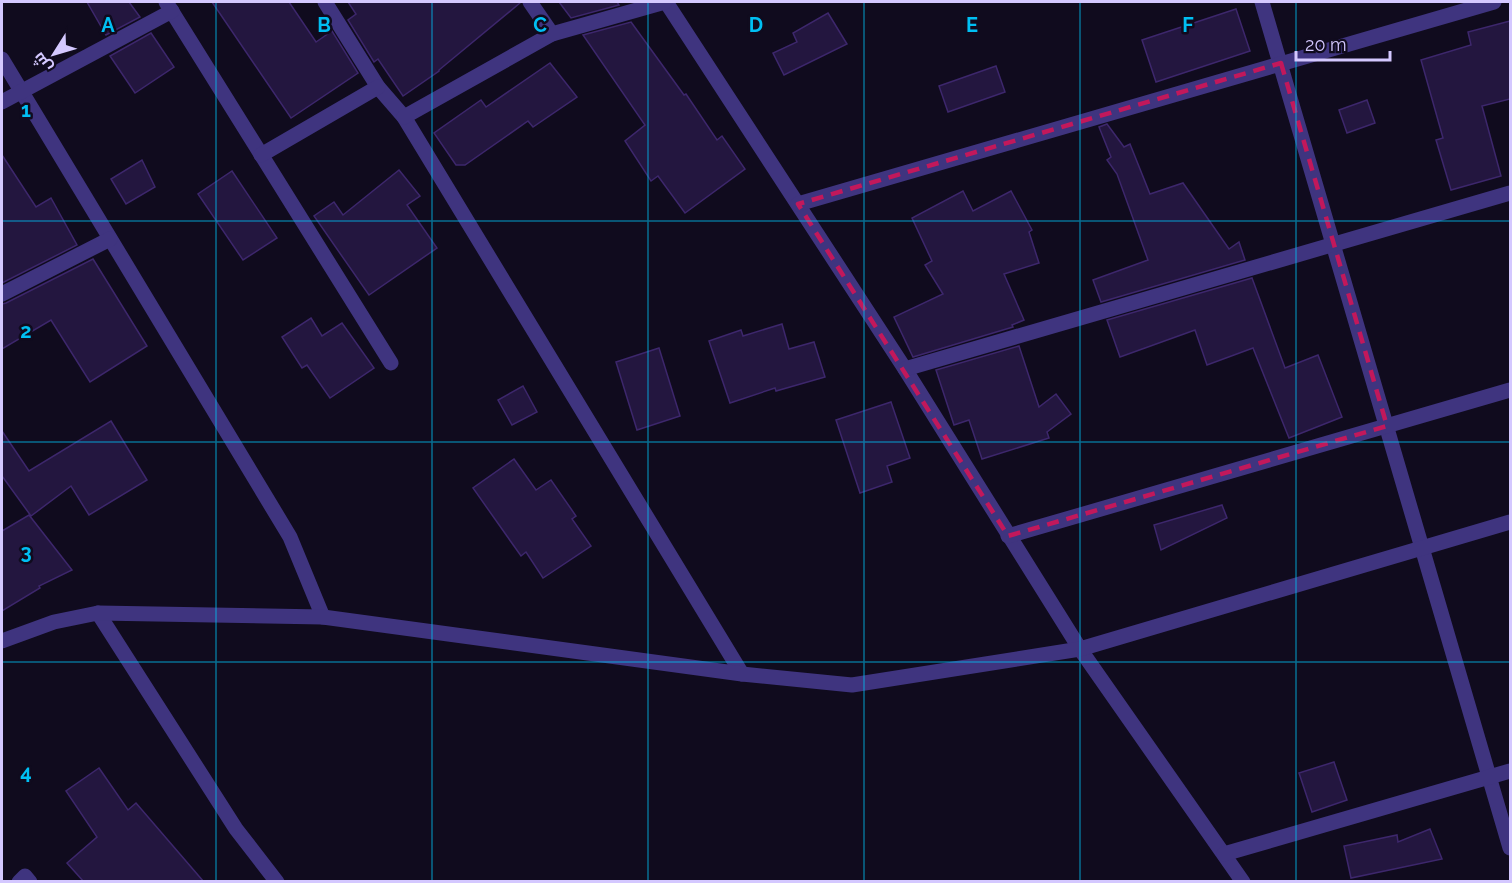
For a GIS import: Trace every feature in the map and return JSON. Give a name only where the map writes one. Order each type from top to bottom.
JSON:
[{"type":"street","points":[[325,2],[378,87],[404,117],[742,674]]},
{"type":"street","points":[[530,2],[552,34]]},
{"type":"street","points":[[404,117],[552,34],[665,2],[905,369],[1080,649],[1243,882]]},
{"type":"street","points":[[1262,2],[1510,848]]},
{"type":"street","points":[[798,204],[1494,2]]},
{"type":"street","points":[[2,102],[169,6],[391,363]]},
{"type":"street","points":[[2,59],[290,537],[323,617]]},
{"type":"street","points":[[261,155],[378,87]]},
{"type":"street","points":[[905,369],[1510,193]]},
{"type":"street","points":[[2,294],[110,239]]},
{"type":"street","points":[[1008,536],[1510,390]]},
{"type":"street","points":[[2,641],[54,622],[99,613],[323,617],[742,674],[852,685],[1080,649],[1510,522]]},
{"type":"street","points":[[99,613],[236,829],[277,882]]},
{"type":"street","points":[[1224,854],[1510,771]]},
{"type":"street","points":[[19,882],[25,876],[30,882]]},
{"type":"highlighted area","points":[[1281,63],[1387,426],[1008,536],[798,204]]},
{"type":"building","points":[[87,2],[129,2],[140,17],[106,35]]},
{"type":"building","points":[[212,2],[289,2],[316,42],[332,31],[358,73],[291,118]]},
{"type":"building","points":[[348,2],[520,3],[439,71],[403,96],[378,59],[374,62],[348,20],[356,14]]},
{"type":"building","points":[[559,2],[617,2],[619,5],[571,18]]},
{"type":"building","points":[[1236,9],[1250,51],[1156,82],[1142,40]]},
{"type":"building","points":[[828,13],[847,44],[784,75],[773,53],[797,42],[793,33]]},
{"type":"building","points":[[1510,21],[1510,99],[1482,106],[1501,176],[1451,190],[1436,140],[1443,138],[1421,60],[1471,45],[1468,32]]},
{"type":"building","points":[[631,22],[684,95],[686,94],[717,140],[722,136],[745,169],[685,213],[658,176],[651,181],[625,141],[645,125],[583,35]]},
{"type":"building","points":[[151,33],[174,67],[135,93],[110,56]]},
{"type":"building","points":[[550,63],[577,97],[533,127],[528,121],[465,165],[456,165],[434,133],[481,100],[486,107]]},
{"type":"building","points":[[996,66],[1005,92],[948,112],[939,86]]},
{"type":"building","points":[[1367,100],[1375,123],[1347,133],[1339,110]]},
{"type":"building","points":[[1107,124],[1124,147],[1130,144],[1150,194],[1183,183],[1229,249],[1239,242],[1245,260],[1101,302],[1093,280],[1148,260],[1117,174],[1107,160],[1111,157],[1099,127]]},
{"type":"building","points":[[2,155],[36,207],[51,198],[77,245],[2,283]]},
{"type":"building","points":[[142,160],[155,187],[126,204],[111,179]]},
{"type":"building","points":[[399,170],[420,196],[407,205],[437,248],[369,295],[314,216],[334,202],[343,215]]},
{"type":"building","points":[[232,171],[277,238],[243,260],[198,194]]},
{"type":"building","points":[[963,191],[973,211],[1011,191],[1032,230],[1029,232],[1039,263],[1004,274],[1024,320],[1012,325],[1013,327],[913,357],[894,317],[943,294],[925,265],[932,261],[912,218]]},
{"type":"building","points":[[93,259],[147,346],[90,382],[51,320],[2,349],[2,304]]},
{"type":"building","points":[[1252,278],[1285,368],[1318,355],[1342,417],[1289,438],[1253,348],[1207,365],[1195,330],[1120,357],[1107,320]]},
{"type":"building","points":[[311,318],[322,336],[342,323],[374,368],[330,398],[307,365],[302,368],[282,337]]},
{"type":"building","points":[[782,324],[789,349],[814,342],[825,377],[776,391],[775,388],[730,403],[709,341],[741,330],[743,336]]},
{"type":"building","points":[[1019,346],[1039,407],[1056,394],[1071,414],[1047,432],[1049,438],[982,459],[969,420],[954,425],[936,370]]},
{"type":"building","points":[[659,348],[680,416],[637,430],[616,362]]},
{"type":"building","points":[[523,386],[537,412],[512,425],[498,400]]},
{"type":"building","points":[[891,402],[910,458],[887,466],[892,482],[860,493],[836,420]]},
{"type":"building","points":[[111,421],[147,480],[89,515],[71,486],[31,516],[2,476],[2,431],[29,471]]},
{"type":"building","points":[[514,459],[536,490],[551,480],[576,516],[572,519],[591,546],[543,578],[526,552],[521,556],[473,488]]},
{"type":"building","points":[[1222,505],[1227,518],[1161,550],[1154,525]]},
{"type":"building","points":[[29,515],[72,570],[39,586],[40,588],[2,611],[2,531]]},
{"type":"building","points":[[1334,762],[1347,800],[1312,812],[1299,773]]},
{"type":"building","points":[[99,768],[128,810],[136,803],[204,882],[84,882],[67,863],[97,837],[66,791]]},
{"type":"building","points":[[1430,829],[1442,859],[1351,878],[1344,846],[1397,835],[1398,842]]}]
